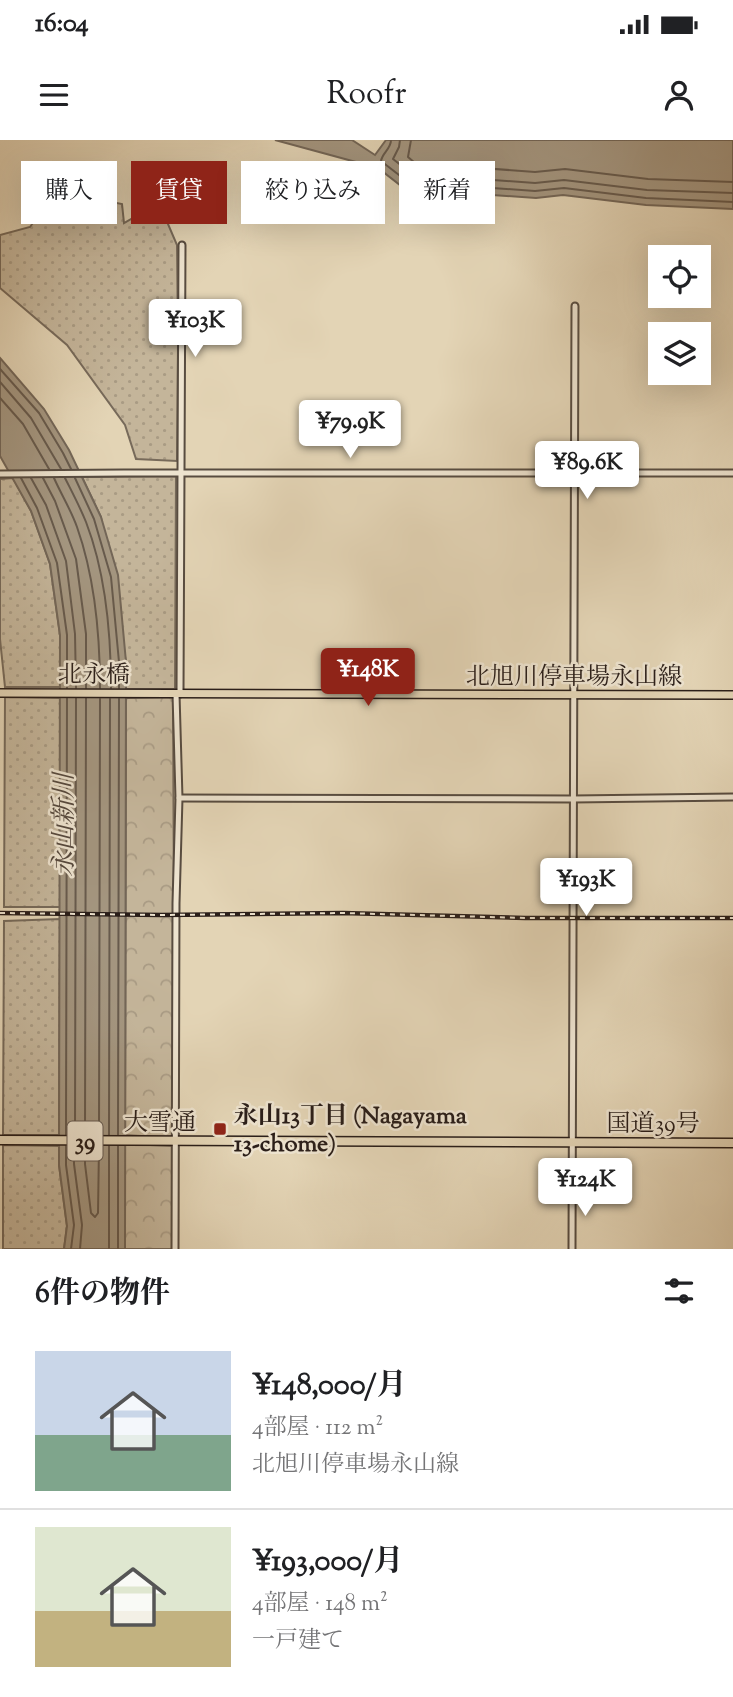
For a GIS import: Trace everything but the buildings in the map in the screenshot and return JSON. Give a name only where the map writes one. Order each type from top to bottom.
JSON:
[{"type":"highway","name":"大雪通","points":[[0,1140],[572,1142]]},
{"type":"highway","name":"国道39号","points":[[572,1142],[733,1143]]},
{"type":"main road","name":"北永橋","points":[[0,693],[162,694]]},
{"type":"main road","name":"北旭川停車場永山線","points":[[162,694],[733,695]]},
{"type":"street","points":[[175,1249],[182,245]]},
{"type":"street","points":[[572,1249],[575,306]]},
{"type":"street","points":[[0,474],[733,473]]},
{"type":"street","points":[[179,798],[733,797]]},
{"type":"green space","points":[[117,203],[122,204],[124,223],[131,219],[131,224],[168,224],[177,245],[177,461],[136,459],[125,425],[67,345],[0,288],[0,235],[30,227],[32,224],[117,224]]},
{"type":"green space","points":[[176,476],[175,689],[126,689],[126,662],[101,517],[82,477]]},
{"type":"green space","points":[[13,478],[31,511],[50,564],[60,635],[60,687],[5,687],[0,639],[0,479]]},
{"type":"green space","points":[[5,697],[60,698],[60,907],[4,907]]},
{"type":"green space","points":[[173,697],[175,1138],[125,1135],[126,698]]},
{"type":"green space","points":[[60,919],[59,1135],[3,1135],[4,921]]},
{"type":"green space","points":[[125,1144],[175,1146],[175,1249],[125,1249]]},
{"type":"green space","points":[[3,1145],[59,1146],[67,1226],[64,1249],[3,1249]]},
{"type":"water","points":[[275,140],[352,140],[375,155],[386,140],[733,140],[733,209],[646,205],[563,195],[536,198],[495,195],[495,161],[399,161],[399,184],[385,173],[385,161],[352,161]]},
{"type":"water","name":"永山新川","points":[[0,358],[44,409],[69,450],[101,517],[118,575],[126,662],[125,1249],[64,1249],[67,1226],[59,1165],[60,635],[50,564],[31,511],[0,456]]},
{"type":"railway","points":[[0,913],[343,913],[525,918],[733,918]]},
{"type":"place","name":"永山13丁目 (Nagayama 13-chome)","points":[[220,1129]]}]
